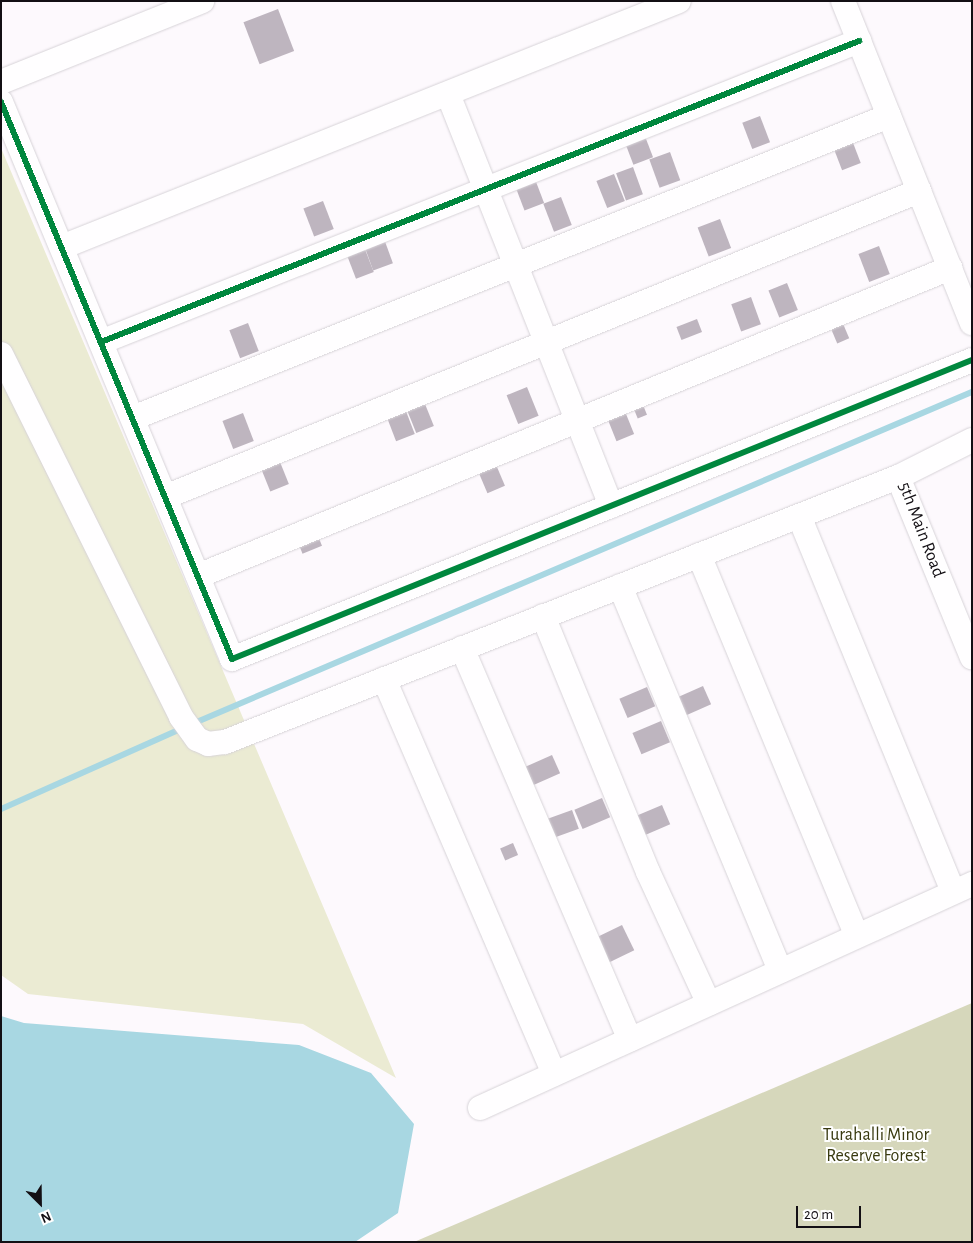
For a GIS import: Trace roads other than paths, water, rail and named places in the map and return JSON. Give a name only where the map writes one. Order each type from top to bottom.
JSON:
[{"type":"street","points":[[1,82],[202,1]]},
{"type":"street","points":[[62,247],[679,1]]},
{"type":"street","points":[[843,1],[972,323]]},
{"type":"street","points":[[101,342],[859,41]]},
{"type":"street","points":[[448,94],[611,506]]},
{"type":"street","points":[[1,102],[232,659],[972,360]]},
{"type":"street","points":[[133,418],[889,116]]},
{"type":"street","points":[[166,497],[918,191]]},
{"type":"street","points":[[198,576],[950,268]]},
{"type":"street","points":[[1,354],[181,717],[197,740],[225,742],[898,477]]},
{"type":"street","name":"5th Main Road","points":[[972,440],[898,477],[972,656]]},
{"type":"street","points":[[480,1108],[963,888],[799,516]]},
{"type":"street","points":[[699,555],[857,936]]},
{"type":"street","points":[[620,586],[780,971]]},
{"type":"street","points":[[543,616],[648,872],[709,1004]]},
{"type":"street","points":[[462,648],[630,1040]]},
{"type":"street","points":[[384,679],[554,1074]]},
{"type":"water","points":[[1,1016],[24,1023],[299,1045],[371,1073],[414,1124],[398,1213],[355,1242],[1,1242]]},
{"type":"waterway","points":[[192,724],[972,392]]},
{"type":"waterway","points":[[1,809],[183,728]]},
{"type":"park label","name":"Turahalli Minor Reserve Forest","points":[[876,1146]]}]
